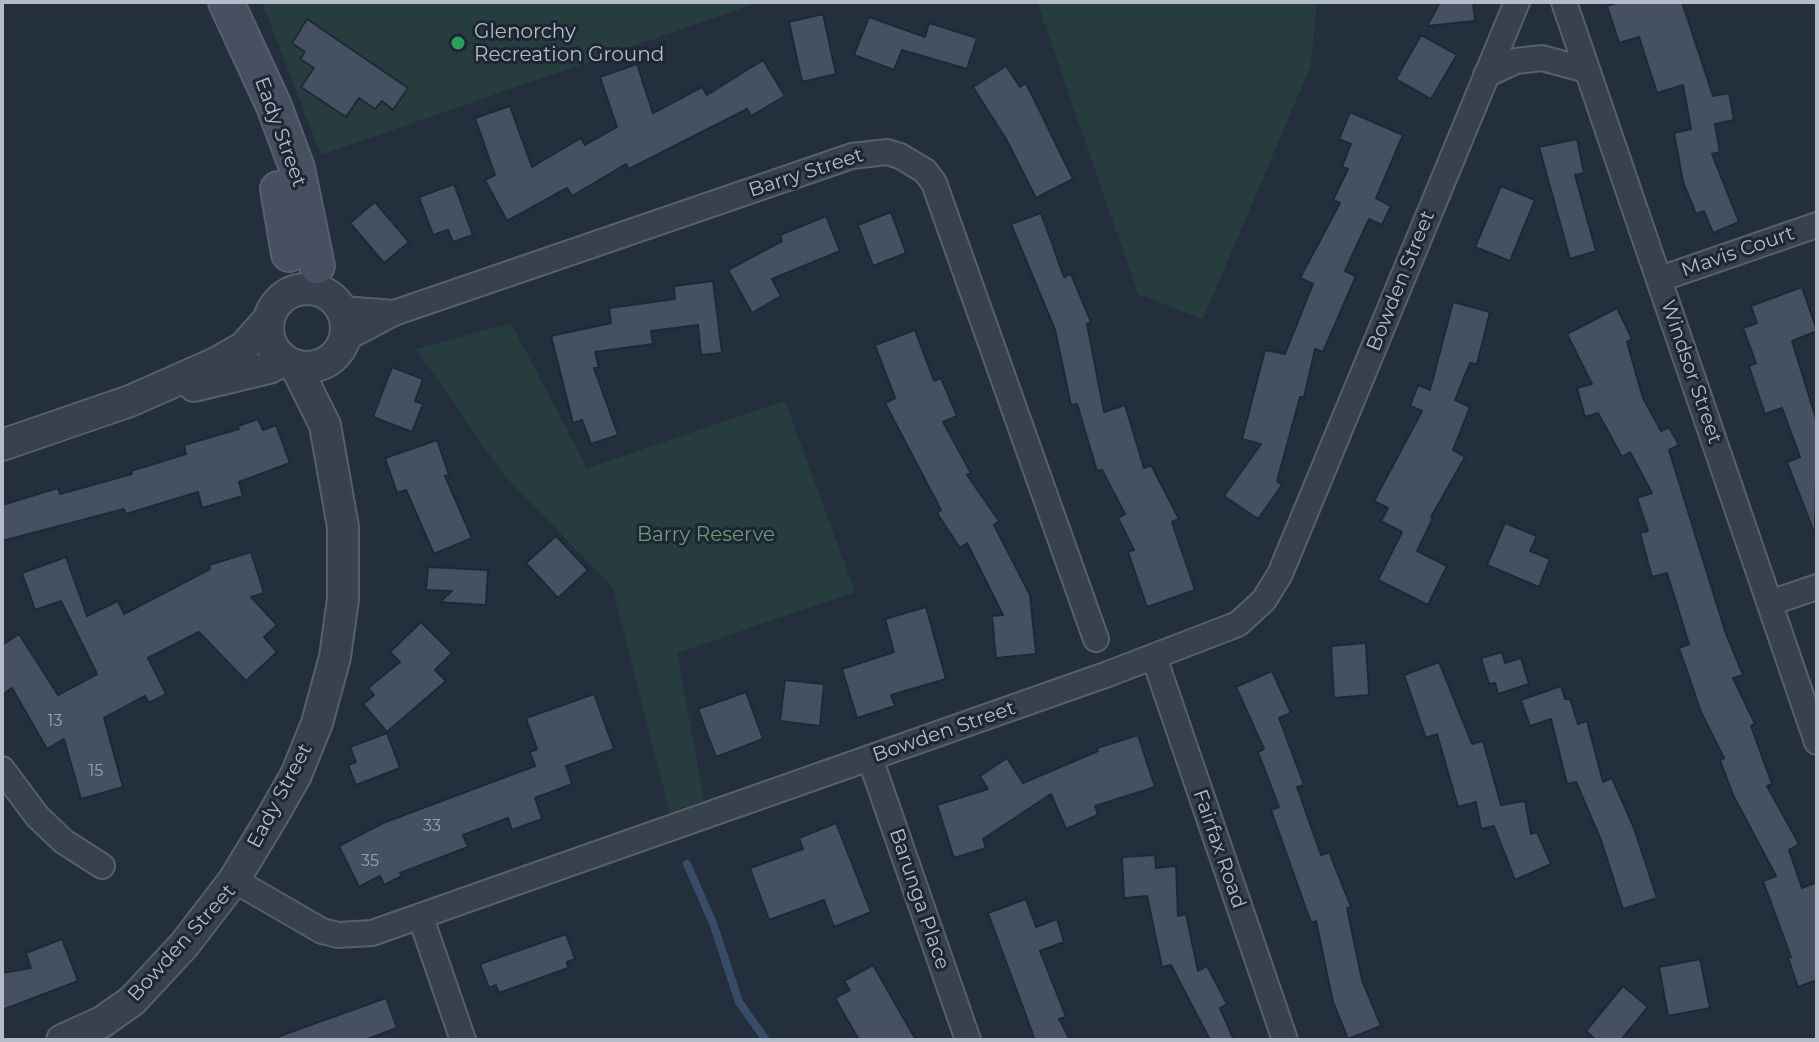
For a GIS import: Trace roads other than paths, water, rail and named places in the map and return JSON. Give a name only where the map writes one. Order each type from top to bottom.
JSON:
[{"type":"main road","name":"Eady Street","points":[[229,8],[273,168],[303,260]]},
{"type":"street","name":"Bowden Street","points":[[62,1040],[102,1022],[132,1001],[175,956],[234,880],[308,924],[338,935],[372,933],[1154,657],[1238,624],[1275,585],[1517,2]]},
{"type":"street","name":"Windsor Street","points":[[1564,2],[1817,742]]},
{"type":"street","points":[[1486,75],[1516,61],[1542,58],[1586,70]]},
{"type":"street","name":"Barry Street","points":[[340,347],[394,313],[852,156],[887,152],[912,161],[934,183],[1096,639]]},
{"type":"street","name":"Mavis Court","points":[[1660,279],[1817,225]]},
{"type":"street","name":"Eady Street","points":[[285,294],[303,260],[337,303]]},
{"type":"street","points":[[2,445],[130,401],[289,362],[317,366],[340,347],[346,318],[337,303],[310,288],[285,294],[268,320],[244,347],[130,401]]},
{"type":"street","name":"Barry Street","points":[[337,303],[394,313]]},
{"type":"street","points":[[268,320],[270,342],[289,362]]},
{"type":"street","name":"Eady Street","points":[[325,425],[340,347]]},
{"type":"street","name":"Eady Street","points":[[234,880],[296,775],[317,723],[335,657],[343,599],[343,527],[325,425],[289,362]]},
{"type":"street","points":[[1770,603],[1817,587]]},
{"type":"street","name":"Fairfax Road","points":[[1154,657],[1285,1040]]},
{"type":"street","name":"Barunga Place","points":[[870,758],[968,1040]]},
{"type":"street","points":[[2,769],[37,816],[63,841],[102,866]]},
{"type":"street","points":[[421,918],[463,1040]]},
{"type":"waterway","points":[[687,864],[713,923],[739,1002],[766,1040]]},
{"type":"place","name":"Glenorchy Recreation Ground","points":[[458,43]]},
{"type":"park label","name":"Barry Reserve","points":[[706,535]]}]
